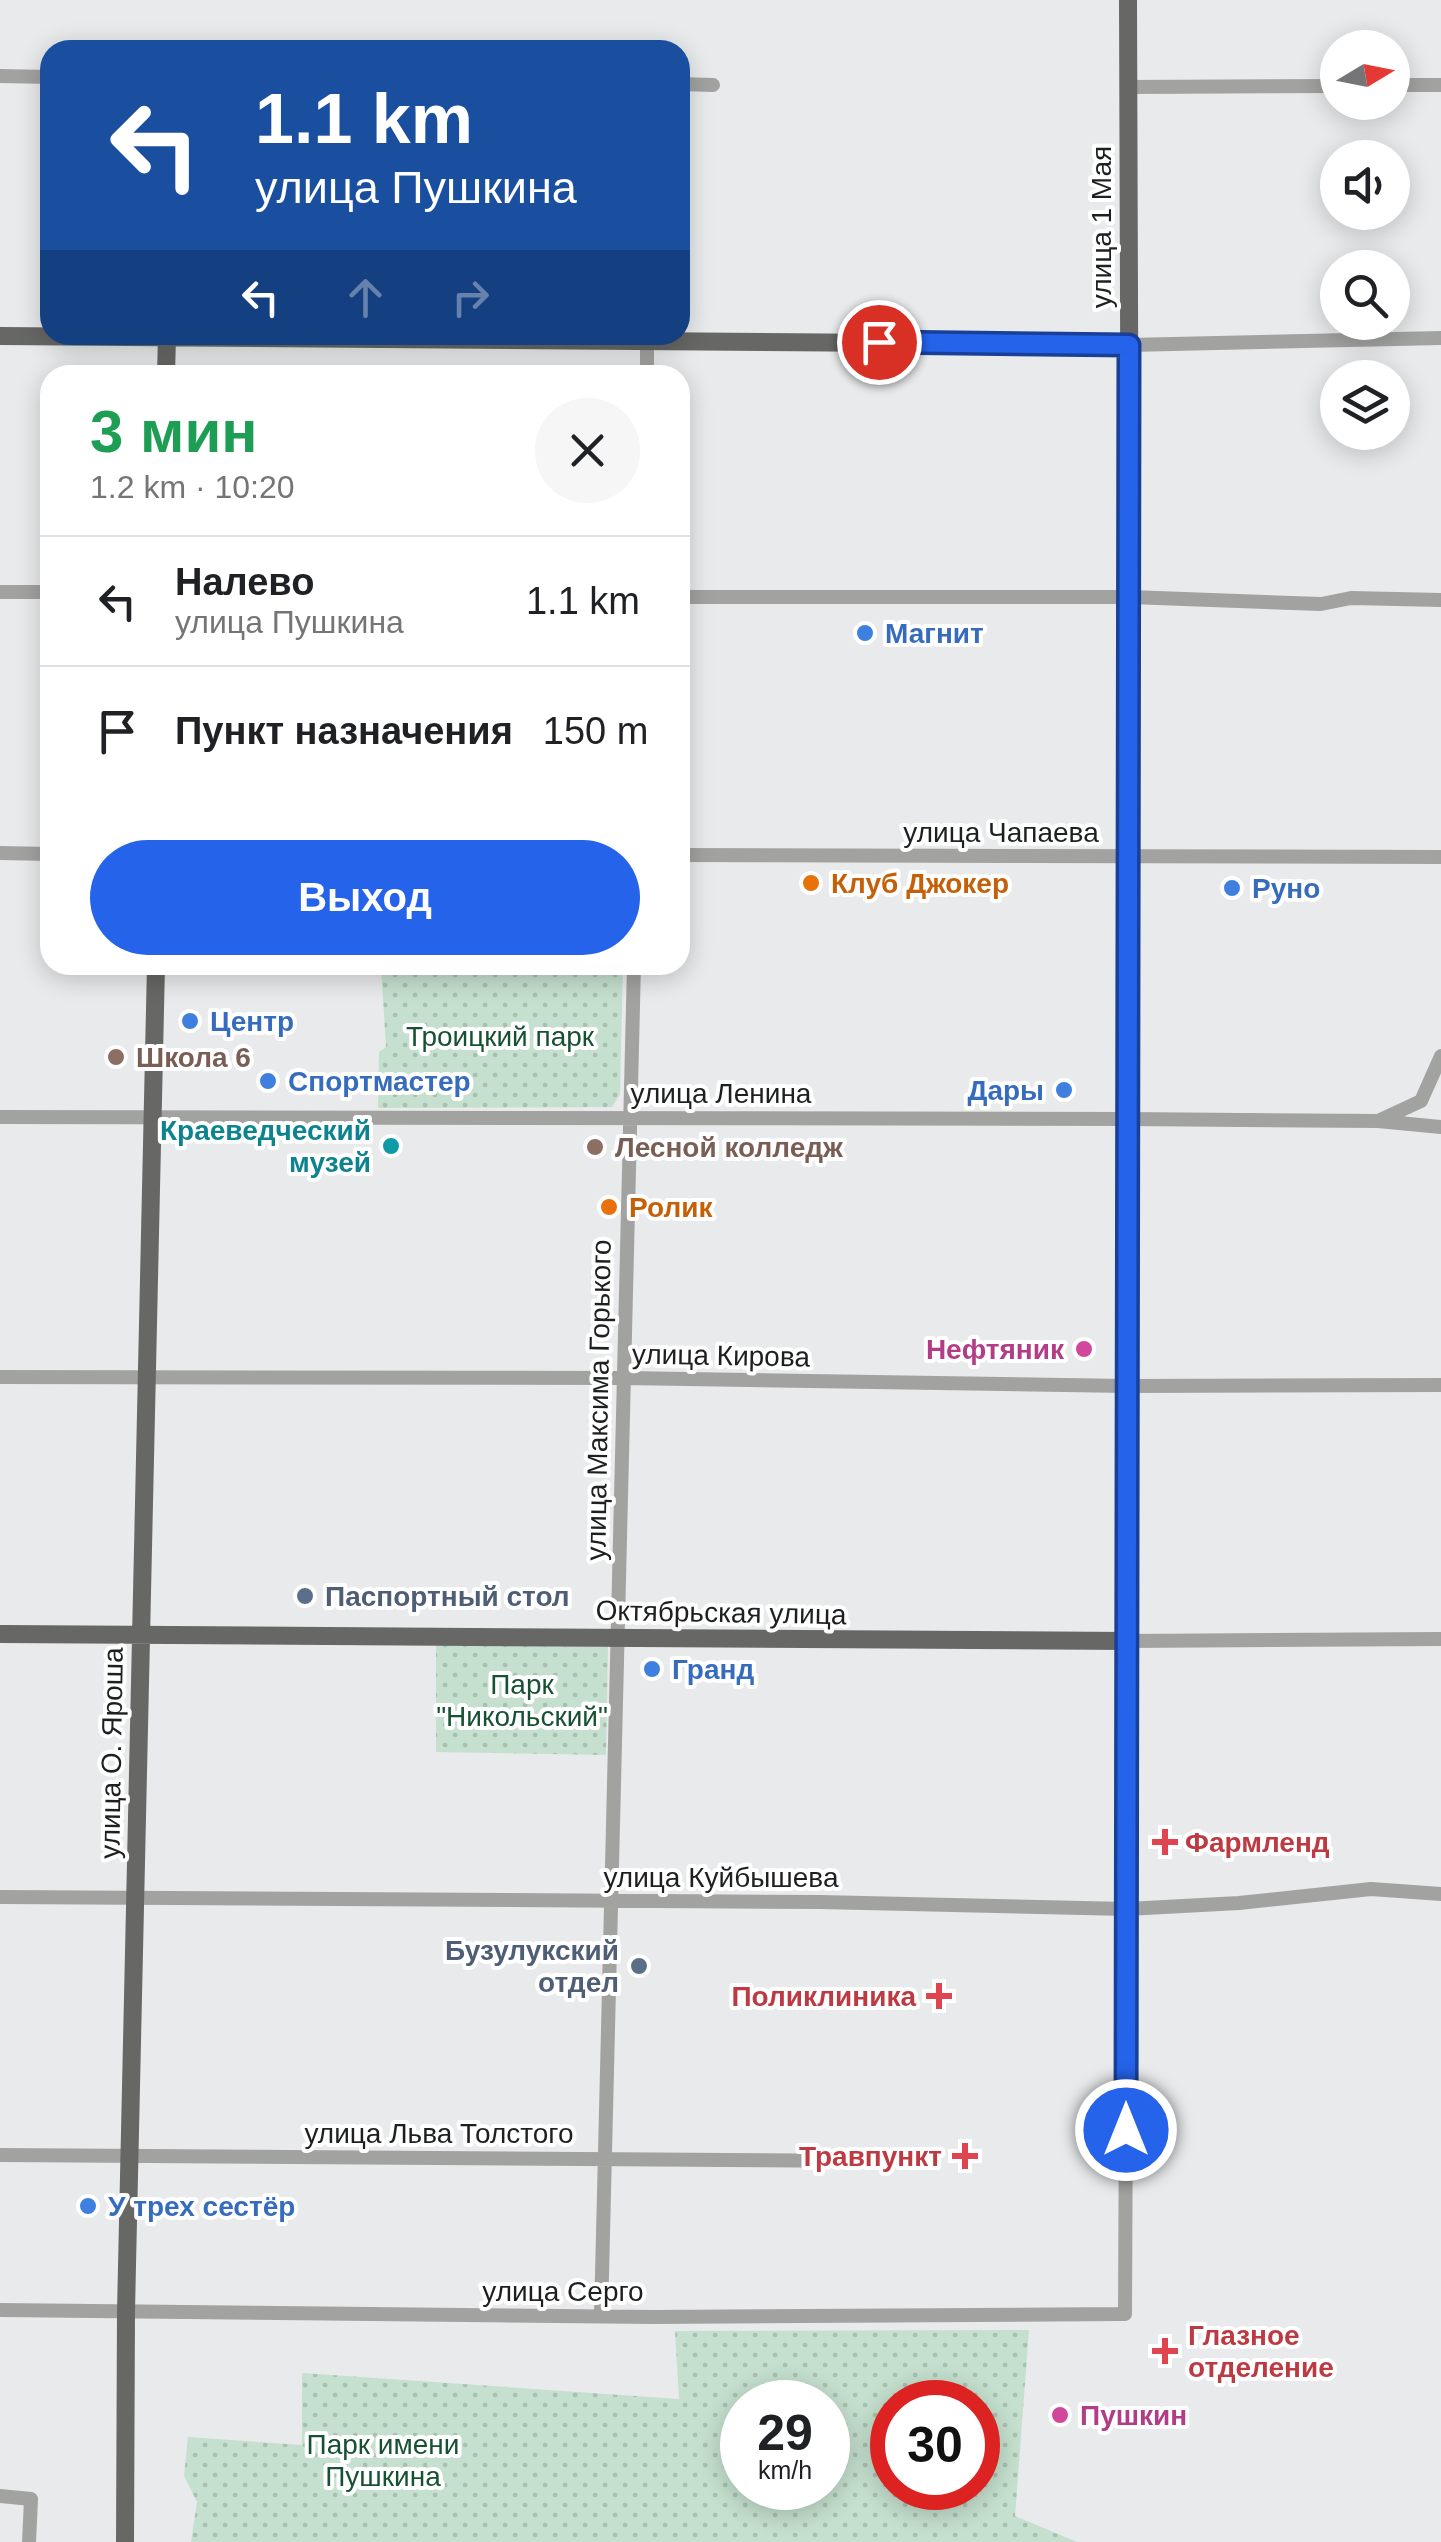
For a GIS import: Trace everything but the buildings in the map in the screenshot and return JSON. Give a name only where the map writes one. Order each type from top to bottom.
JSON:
[{"type":"main road","name":"улица 1 Мая","points":[[1128,0],[1128,1641]]},
{"type":"main road","points":[[0,336],[40,336]]},
{"type":"main road","points":[[690,339],[1129,345]]},
{"type":"main road","name":"улица О. Яроша","points":[[125,2542],[126,2312],[156,975]]},
{"type":"main road","name":"Октябрьская улица","points":[[0,1634],[1128,1641]]},
{"type":"street","points":[[0,76],[40,77]]},
{"type":"street","points":[[690,84],[713,85]]},
{"type":"street","points":[[1410,85],[1441,85]]},
{"type":"street","points":[[1128,87],[1320,86]]},
{"type":"street","points":[[1129,345],[1441,338]]},
{"type":"street","points":[[0,592],[40,592]]},
{"type":"street","points":[[690,597],[1130,597],[1321,604],[1350,598],[1441,600]]},
{"type":"street","points":[[0,853],[40,854]]},
{"type":"street","name":"улица Чапаева","points":[[690,855],[1441,857]]},
{"type":"street","name":"улица Максима Горького","points":[[601,2316],[634,975]]},
{"type":"street","points":[[1378,1121],[1421,1101],[1441,1056]]},
{"type":"street","name":"улица Ленина","points":[[0,1117],[1127,1119],[1378,1121],[1441,1127]]},
{"type":"street","name":"улица Кирова","points":[[0,1377],[1441,1385]]},
{"type":"street","name":"Октябрьская улица","points":[[1128,1641],[1441,1639]]},
{"type":"street","name":"улица 1 Мая","points":[[1126,2314],[1128,1641]]},
{"type":"street","name":"улица Куйбышева","points":[[0,1897],[820,1902],[1127,1909],[1239,1903],[1371,1889],[1441,1894]]},
{"type":"street","name":"улица Льва Толстого","points":[[0,2154],[878,2160]]},
{"type":"street","name":"улица Серго","points":[[0,2310],[601,2316],[1126,2314]]},
{"type":"street","points":[[0,2496],[31,2499],[29,2542]]},
{"type":"green space","name":"Троицкий парк","points":[[382,975],[623,975],[620,1094],[612,1107],[378,1108],[379,1052],[386,1047]]},
{"type":"green space","name":"Парк \"Никольский\"","points":[[436,1645],[608,1647],[606,1755],[436,1752]]},
{"type":"green space","name":"Парк имени Пушкина","points":[[1029,2330],[1015,2516],[1077,2542],[191,2542],[197,2502],[184,2476],[188,2437],[302,2445],[302,2373],[679,2399],[675,2331]]},
{"type":"place","name":"Магнит","points":[[865,633]]},
{"type":"place","name":"Клуб Джокер","points":[[811,883]]},
{"type":"place","name":"Руно","points":[[1232,888]]},
{"type":"place","name":"Центр","points":[[190,1021]]},
{"type":"place","name":"Школа 6","points":[[116,1057]]},
{"type":"place","name":"Спортмастер","points":[[268,1081]]},
{"type":"place","name":"Дары","points":[[1064,1090]]},
{"type":"place","name":"Краеведческий музей","points":[[391,1146]]},
{"type":"place","name":"Лесной колледж","points":[[595,1147]]},
{"type":"place","name":"Ролик","points":[[609,1207]]},
{"type":"place","name":"Нефтяник","points":[[1084,1349]]},
{"type":"place","name":"Паспортный стол","points":[[305,1596]]},
{"type":"place","name":"Гранд","points":[[652,1669]]},
{"type":"place","name":"Фармленд","points":[[1165,1842]]},
{"type":"place","name":"Бузулукский отдел","points":[[639,1966]]},
{"type":"place","name":"Поликлиника","points":[[939,1996]]},
{"type":"place","name":"Травпункт","points":[[965,2156]]},
{"type":"place","name":"У трех сестёр","points":[[88,2206]]},
{"type":"place","name":"Глазное отделение","points":[[1165,2351]]},
{"type":"place","name":"Пушкин","points":[[1060,2415]]},
{"type":"route","points":[[879,342],[1129,345],[1126,2130]]}]
